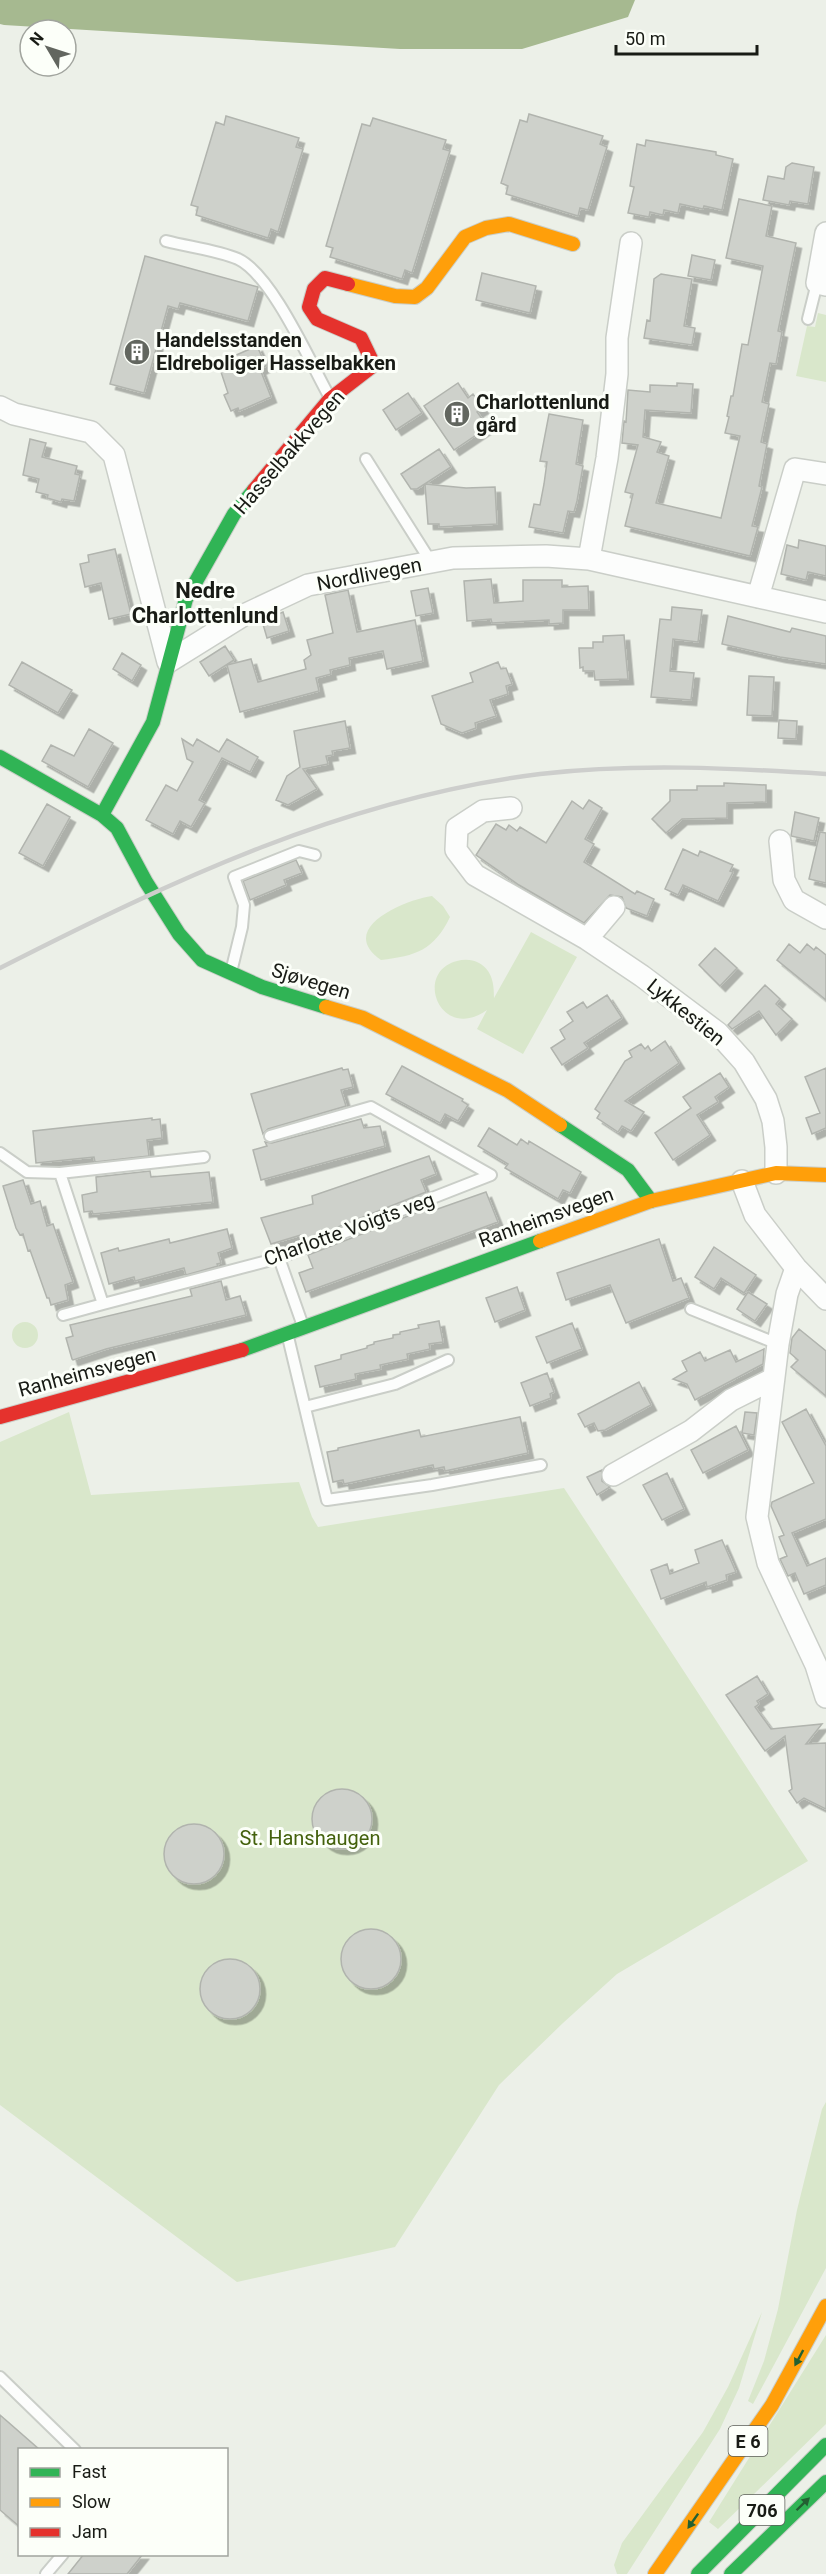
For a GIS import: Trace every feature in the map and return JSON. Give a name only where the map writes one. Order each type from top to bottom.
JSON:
[{"type":"main road","name":"Hasselbakkvegen","points":[[102,815],[153,722],[186,599],[209,554],[283,453],[330,399],[374,365],[361,338],[317,319],[309,307],[314,289],[325,278],[394,296],[415,297],[427,288],[465,237],[486,228],[508,224],[573,244]]},
{"type":"main road","name":"Sjøvegen","points":[[0,757],[102,815],[117,828],[178,934],[202,960],[262,987],[363,1018],[507,1090],[628,1170],[651,1201]]},
{"type":"main road","name":"Ranheimsvegen","points":[[0,1417],[288,1336],[457,1270],[651,1201],[776,1173],[826,1175]]},
{"type":"main road","name":"E 6","points":[[655,2574],[772,2405],[826,2306]]},
{"type":"main road","name":"706","points":[[698,2574],[826,2445]]},
{"type":"main road","name":"706","points":[[731,2574],[826,2482]]},
{"type":"street","points":[[821,284],[826,233]]},
{"type":"street","points":[[589,558],[607,458],[617,374],[617,338],[631,243]]},
{"type":"street","name":"Hasselbakkvegen","points":[[0,407],[14,414],[90,432],[114,455],[152,592],[168,662]]},
{"type":"street","points":[[758,597],[795,469],[826,474]]},
{"type":"street","name":"Nordlivegen","points":[[168,662],[242,616],[308,585],[453,558],[546,556],[589,558],[826,612]]},
{"type":"street","name":"Lykkestien","points":[[511,808],[483,811],[457,828],[456,850],[476,875],[587,939],[642,976],[718,1033],[744,1062],[766,1099],[773,1120],[776,1173]]},
{"type":"street","points":[[780,841],[784,880],[794,900],[826,918]]},
{"type":"street","points":[[587,939],[614,907]]},
{"type":"street","points":[[742,1181],[755,1215],[796,1268],[826,1299]]},
{"type":"street","points":[[796,1268],[787,1294],[778,1344],[757,1517],[768,1563],[816,1665],[826,1697]]},
{"type":"street","points":[[613,1475],[691,1431],[730,1401],[773,1379]]},
{"type":"lane","points":[[166,241],[237,259],[252,269],[268,285],[330,399]]},
{"type":"lane","points":[[808,319],[821,284]]},
{"type":"lane","points":[[283,453],[294,465]]},
{"type":"lane","points":[[366,459],[431,562]]},
{"type":"lane","points":[[231,973],[243,927],[244,905],[234,877],[299,851],[315,855]]},
{"type":"lane","name":"Charlotte Voigts veg","points":[[63,1316],[279,1258],[491,1175],[371,1107],[270,1136]]},
{"type":"lane","points":[[0,1153],[27,1172],[60,1173],[204,1157]]},
{"type":"lane","points":[[60,1173],[104,1304]]},
{"type":"lane","points":[[279,1258],[304,1329]]},
{"type":"lane","points":[[691,1309],[778,1344]]},
{"type":"lane","points":[[288,1336],[327,1500],[432,1485],[541,1465]]},
{"type":"lane","points":[[305,1407],[395,1384],[448,1360]]},
{"type":"lane","points":[[0,2377],[73,2448]]},
{"type":"lane","points":[[46,2574],[61,2556]]},
{"type":"green space","points":[[818,313],[826,315],[826,382],[796,376],[807,326],[815,327]]},
{"type":"green space","points":[[432,896],[443,906],[450,917],[430,944],[414,953],[381,960],[369,949],[366,937],[370,927],[379,918],[406,903]]},
{"type":"green space","points":[[531,932],[577,957],[523,1054],[477,1029],[487,1010],[470,1018],[456,1018],[445,1012],[438,1002],[435,990],[437,978],[444,968],[457,961],[471,960],[484,966],[490,974],[494,998]]},
{"type":"green space","points":[[25,1322],[34,1326],[38,1335],[34,1344],[25,1348],[16,1344],[12,1335],[16,1326]]},
{"type":"green space","name":"St. Hanshaugen","points":[[69,1412],[91,1495],[299,1482],[318,1527],[564,1488],[808,1861],[617,1974],[563,2023],[499,2085],[395,2247],[237,2282],[0,2105],[0,1442]]},
{"type":"green space","points":[[826,2102],[826,2268],[753,2404],[748,2401],[764,2361],[778,2309],[797,2210],[822,2109]]},
{"type":"green space","points":[[762,2312],[739,2388],[720,2429],[627,2574],[617,2574],[614,2565],[622,2543],[703,2432],[728,2387]]},
{"type":"green space","points":[[826,2335],[826,2424],[718,2529],[709,2522]]},
{"type":"shaded area","points":[[0,0],[635,0],[628,17],[522,49],[400,49],[78,29],[78,18],[18,18],[18,26],[0,24]]},
{"type":"building","points":[[529,114],[603,136],[600,144],[607,147],[588,210],[580,208],[578,216],[506,194],[508,186],[501,183],[520,120],[527,122]]},
{"type":"building","points":[[226,116],[299,138],[296,147],[303,149],[278,232],[271,229],[268,238],[196,215],[198,207],[191,205],[216,122],[224,125]]},
{"type":"building","points":[[373,118],[446,140],[443,149],[450,151],[412,273],[405,270],[402,279],[330,257],[333,248],[326,246],[362,124],[370,126]]},
{"type":"building","points":[[646,140],[716,152],[716,155],[733,159],[722,210],[680,204],[678,213],[664,210],[663,215],[650,212],[649,217],[628,213],[634,187],[630,186],[637,144],[645,146]]},
{"type":"building","points":[[792,163],[814,167],[808,204],[790,201],[789,205],[763,200],[768,176],[784,179],[786,167]]},
{"type":"building","points":[[739,199],[772,206],[766,236],[796,243],[778,331],[782,332],[776,364],[770,363],[762,402],[769,404],[761,442],[767,444],[759,486],[762,487],[752,526],[758,527],[750,556],[625,526],[633,494],[625,492],[638,445],[622,443],[628,390],[650,392],[650,385],[693,384],[691,413],[645,410],[643,437],[661,442],[657,452],[669,456],[656,503],[721,518],[740,436],[725,433],[729,417],[727,416],[742,344],[748,345],[763,266],[726,258]]},
{"type":"building","points":[[692,255],[715,260],[711,280],[688,276]]},
{"type":"building","name":"Handelsstanden Eldreboliger Hasselbakken","points":[[145,256],[258,287],[248,321],[180,303],[178,309],[168,306],[144,393],[110,384]]},
{"type":"building","points":[[482,273],[536,286],[530,313],[476,300]]},
{"type":"building","points":[[661,274],[692,279],[684,326],[695,328],[692,345],[644,338],[647,320],[650,321],[654,279]]},
{"type":"building","points":[[257,346],[266,366],[260,369],[271,397],[239,411],[238,408],[231,411],[224,395],[228,393],[218,363]]},
{"type":"building","name":"Charlottenlund gård","points":[[458,383],[468,398],[473,394],[483,408],[477,412],[488,427],[454,450],[424,406]]},
{"type":"building","points":[[408,393],[422,413],[396,430],[383,410]]},
{"type":"building","points":[[549,414],[583,420],[576,464],[583,466],[577,501],[574,512],[568,511],[563,533],[529,527],[534,504],[540,505],[544,484],[547,462],[540,461]]},
{"type":"building","points":[[30,439],[46,443],[42,457],[77,466],[75,474],[80,475],[74,501],[62,499],[61,502],[47,498],[48,495],[36,492],[39,479],[23,475]]},
{"type":"building","points":[[439,449],[451,467],[417,489],[411,489],[401,474]]},
{"type":"building","points":[[425,484],[466,488],[495,487],[497,524],[439,527],[439,524],[428,524]]},
{"type":"building","points":[[799,540],[826,546],[826,576],[808,572],[806,580],[781,574],[787,545],[798,548]]},
{"type":"building","points":[[115,549],[131,614],[109,619],[101,583],[85,587],[80,564],[89,562],[88,555]]},
{"type":"building","points":[[491,579],[494,603],[523,601],[523,580],[562,580],[562,587],[588,586],[589,610],[563,610],[563,623],[549,624],[549,620],[492,623],[491,619],[467,621],[464,581]]},
{"type":"building","points":[[428,588],[433,613],[416,616],[411,591]]},
{"type":"building","points":[[348,590],[357,632],[415,620],[423,661],[387,669],[383,651],[349,658],[350,665],[330,670],[331,674],[316,678],[319,691],[240,712],[227,665],[251,659],[258,682],[306,669],[304,660],[311,655],[307,640],[333,633],[325,595]]},
{"type":"building","points":[[672,607],[702,610],[698,642],[673,639],[670,671],[694,673],[691,700],[651,697],[660,619],[671,620]]},
{"type":"building","points":[[283,612],[289,631],[267,638],[262,621]]},
{"type":"building","points":[[728,616],[790,632],[792,628],[826,636],[826,664],[780,657],[722,644]]},
{"type":"building","points":[[624,635],[628,679],[595,680],[594,671],[583,671],[583,667],[580,668],[579,648],[593,648],[593,642],[603,642],[603,636]]},
{"type":"building","points":[[225,646],[234,660],[209,676],[200,662]]},
{"type":"building","points":[[122,653],[141,665],[132,681],[113,669]]},
{"type":"building","points":[[22,662],[72,690],[58,713],[9,685]]},
{"type":"building","points":[[498,662],[501,669],[506,668],[512,684],[506,686],[508,694],[490,700],[496,716],[475,723],[476,728],[462,733],[441,724],[432,696],[473,682],[470,673]]},
{"type":"building","points":[[749,676],[774,677],[772,716],[747,715]]},
{"type":"building","points":[[779,720],[797,721],[796,739],[778,738]]},
{"type":"building","points":[[345,721],[350,748],[332,751],[333,755],[326,756],[328,764],[303,769],[317,789],[288,805],[276,800],[287,776],[300,767],[294,731]]},
{"type":"building","points":[[89,729],[113,743],[88,787],[42,761],[51,745],[74,756]]},
{"type":"building","points":[[182,739],[193,746],[197,739],[219,752],[227,739],[258,757],[250,772],[222,758],[199,800],[205,803],[191,827],[180,821],[173,834],[146,820],[166,785],[177,791],[193,762],[187,759]]},
{"type":"building","points":[[724,783],[766,785],[766,802],[727,803],[727,818],[682,819],[666,833],[652,819],[670,801],[670,790],[697,790],[697,786],[724,786]]},
{"type":"building","points":[[589,800],[602,808],[585,839],[594,844],[584,862],[635,894],[637,891],[654,899],[647,916],[626,908],[622,897],[610,895],[584,923],[519,885],[476,855],[496,824],[506,830],[509,825],[517,831],[520,827],[546,843],[572,801],[583,809]]},
{"type":"building","points":[[47,804],[70,817],[43,866],[19,853]]},
{"type":"building","points":[[795,812],[819,818],[814,841],[791,836]]},
{"type":"building","points":[[820,832],[826,833],[826,883],[809,879]]},
{"type":"building","points":[[683,849],[698,856],[700,851],[733,865],[730,871],[733,872],[718,901],[683,885],[678,895],[665,889]]},
{"type":"building","points":[[296,860],[302,873],[284,880],[286,885],[250,900],[243,881]]},
{"type":"building","points":[[789,944],[800,953],[807,944],[814,950],[816,947],[826,955],[826,1000],[777,960]]},
{"type":"building","points":[[715,948],[737,968],[720,986],[699,965]]},
{"type":"building","points":[[765,985],[780,999],[776,1004],[792,1019],[776,1035],[759,1011],[732,1029],[728,1025]]},
{"type":"building","points":[[607,995],[622,1018],[584,1043],[588,1048],[562,1065],[551,1048],[565,1039],[560,1030],[573,1021],[567,1012],[583,1002],[587,1008]]},
{"type":"building","points":[[665,1041],[679,1063],[625,1101],[644,1112],[631,1131],[622,1126],[618,1132],[597,1118],[600,1113],[595,1109],[625,1061],[632,1057],[629,1051],[641,1044],[645,1049],[648,1046],[651,1051]]},
{"type":"building","points":[[402,1066],[463,1099],[462,1101],[468,1105],[458,1121],[445,1114],[440,1123],[386,1094]]},
{"type":"building","points":[[342,1068],[343,1070],[348,1069],[353,1087],[341,1090],[346,1106],[268,1129],[263,1134],[251,1094]]},
{"type":"building","points":[[826,1068],[826,1128],[812,1134],[806,1118],[820,1113],[805,1077]]},
{"type":"building","points":[[720,1073],[729,1087],[715,1097],[718,1102],[697,1115],[710,1135],[673,1160],[655,1133],[691,1108],[683,1097]]},
{"type":"building","points":[[152,1118],[152,1120],[160,1119],[162,1138],[147,1140],[149,1156],[95,1162],[94,1157],[36,1163],[33,1131]]},
{"type":"building","points":[[361,1119],[364,1128],[380,1126],[385,1146],[261,1180],[253,1150],[267,1146],[265,1142],[272,1143]]},
{"type":"building","points":[[489,1128],[517,1145],[521,1139],[528,1144],[529,1141],[581,1172],[570,1193],[563,1190],[558,1199],[505,1168],[508,1164],[478,1146]]},
{"type":"building","points":[[429,1156],[436,1174],[421,1180],[426,1192],[303,1241],[301,1235],[271,1244],[261,1218],[313,1204],[312,1196]]},
{"type":"building","points":[[150,1171],[151,1177],[209,1172],[213,1202],[93,1214],[92,1211],[84,1212],[82,1195],[97,1192],[96,1177]]},
{"type":"building","points":[[23,1180],[31,1204],[40,1201],[47,1226],[53,1224],[73,1282],[65,1285],[68,1300],[51,1305],[23,1234],[20,1235],[16,1228],[3,1186]]},
{"type":"building","points":[[486,1192],[498,1222],[306,1292],[299,1273],[313,1268],[308,1255],[431,1207],[432,1211]]},
{"type":"building","points":[[227,1229],[232,1248],[218,1253],[221,1263],[217,1264],[218,1266],[186,1275],[184,1268],[135,1281],[134,1277],[109,1284],[101,1253],[169,1239],[170,1243]]},
{"type":"building","points":[[659,1239],[673,1281],[681,1278],[689,1298],[626,1323],[610,1285],[566,1300],[557,1273]]},
{"type":"building","points":[[714,1247],[756,1275],[744,1293],[721,1278],[714,1289],[695,1277]]},
{"type":"building","points":[[221,1281],[226,1300],[240,1296],[246,1315],[72,1359],[66,1338],[73,1336],[70,1325],[192,1296],[190,1289]]},
{"type":"building","points":[[517,1287],[525,1310],[495,1322],[486,1298]]},
{"type":"building","points":[[748,1292],[767,1304],[755,1321],[737,1309]]},
{"type":"building","points":[[439,1321],[443,1342],[429,1344],[430,1349],[407,1354],[408,1359],[380,1365],[381,1369],[355,1374],[356,1379],[320,1387],[315,1366],[341,1359],[341,1355],[367,1348],[374,1342],[393,1338],[393,1335],[400,1334],[400,1332],[419,1328],[418,1325]]},
{"type":"building","points":[[572,1323],[582,1349],[547,1363],[536,1337]]},
{"type":"building","points":[[799,1329],[826,1351],[826,1396],[791,1367],[798,1360],[790,1353],[792,1338]]},
{"type":"building","points":[[764,1349],[763,1364],[695,1400],[687,1384],[673,1379],[687,1371],[682,1361],[700,1352],[705,1361],[730,1350],[736,1362]]},
{"type":"building","points":[[547,1373],[554,1392],[550,1394],[551,1398],[530,1406],[521,1383]]},
{"type":"building","points":[[639,1382],[651,1405],[605,1430],[598,1431],[594,1423],[585,1427],[578,1414]]},
{"type":"building","points":[[806,1409],[826,1446],[826,1519],[792,1533],[807,1566],[826,1558],[826,1585],[804,1594],[795,1573],[788,1576],[780,1559],[787,1556],[779,1537],[784,1535],[771,1506],[772,1502],[814,1483],[782,1422]]},
{"type":"building","points":[[745,1412],[757,1413],[754,1435],[742,1433]]},
{"type":"building","points":[[520,1417],[528,1453],[445,1471],[444,1467],[434,1469],[433,1465],[344,1484],[343,1480],[333,1482],[327,1452],[338,1450],[338,1448],[419,1430],[421,1437]]},
{"type":"building","points":[[736,1426],[748,1450],[703,1473],[691,1450]]},
{"type":"building","points":[[602,1470],[602,1481],[610,1487],[597,1495],[587,1477]]},
{"type":"building","points":[[667,1473],[684,1509],[662,1520],[643,1485]]},
{"type":"building","points":[[722,1540],[736,1572],[726,1575],[727,1580],[707,1587],[706,1582],[661,1599],[651,1570],[667,1564],[670,1574],[699,1563],[695,1550]]},
{"type":"building","points":[[757,1676],[768,1694],[757,1701],[759,1704],[755,1707],[771,1729],[822,1724],[806,1744],[826,1743],[826,1809],[804,1798],[797,1803],[789,1791],[792,1789],[785,1736],[765,1751],[726,1695]]},
{"type":"building","points":[[336,1789],[348,1789],[359,1794],[367,1802],[372,1819],[370,1831],[359,1844],[348,1849],[336,1849],[325,1844],[317,1836],[312,1825],[312,1813],[317,1802],[325,1794]]},
{"type":"building","points":[[188,1824],[200,1824],[216,1832],[222,1842],[224,1854],[222,1866],[216,1876],[200,1884],[188,1884],[172,1876],[164,1860],[164,1848],[172,1832]]},
{"type":"building","points":[[365,1929],[377,1929],[393,1937],[399,1947],[401,1959],[399,1971],[393,1981],[377,1989],[365,1989],[349,1981],[341,1965],[341,1953],[349,1937]]},
{"type":"building","points":[[224,1959],[236,1959],[252,1967],[258,1977],[260,1989],[258,2001],[252,2011],[236,2019],[224,2019],[208,2011],[200,1995],[200,1983],[208,1967]]},
{"type":"building","points":[[0,2415],[38,2448],[18,2448],[18,2525],[0,2510]]},
{"type":"building","points":[[82,2556],[141,2556],[127,2574],[68,2574]]},
{"type":"railway","points":[[0,968],[196,874],[262,847],[398,802],[468,786],[540,774],[576,771],[683,768],[826,774]]},
{"type":"traffic: fast","points":[[102,815],[153,722],[186,599],[234,514],[254,490]]},
{"type":"traffic: fast","points":[[0,757],[102,815],[117,828],[146,882],[179,934],[202,960],[262,987],[326,1007]]},
{"type":"traffic: fast","points":[[560,1125],[628,1170],[651,1201]]},
{"type":"traffic: fast","points":[[242,1350],[540,1241]]},
{"type":"traffic: fast","points":[[698,2574],[826,2445]]},
{"type":"traffic: fast","points":[[731,2574],[826,2482]]},
{"type":"traffic: slow","points":[[348,284],[395,296],[415,297],[427,288],[465,237],[486,228],[509,224],[573,244]]},
{"type":"traffic: slow","points":[[326,1007],[363,1018],[507,1090],[560,1125]]},
{"type":"traffic: slow","points":[[540,1241],[651,1201],[776,1173],[826,1175]]},
{"type":"traffic: slow","points":[[655,2574],[772,2405],[826,2306]]},
{"type":"traffic: jam","points":[[254,490],[330,399],[374,365],[361,338],[317,319],[309,307],[314,289],[325,278],[348,284]]},
{"type":"traffic: jam","points":[[0,1417],[242,1350]]},
{"type":"place","name":"Handelsstanden Eldreboliger Hasselbakken","points":[[137,352]]},
{"type":"place","name":"Charlottenlund gård","points":[[457,414]]},
{"type":"district","name":"Nedre Charlottenlund","points":[[205,602]]}]
